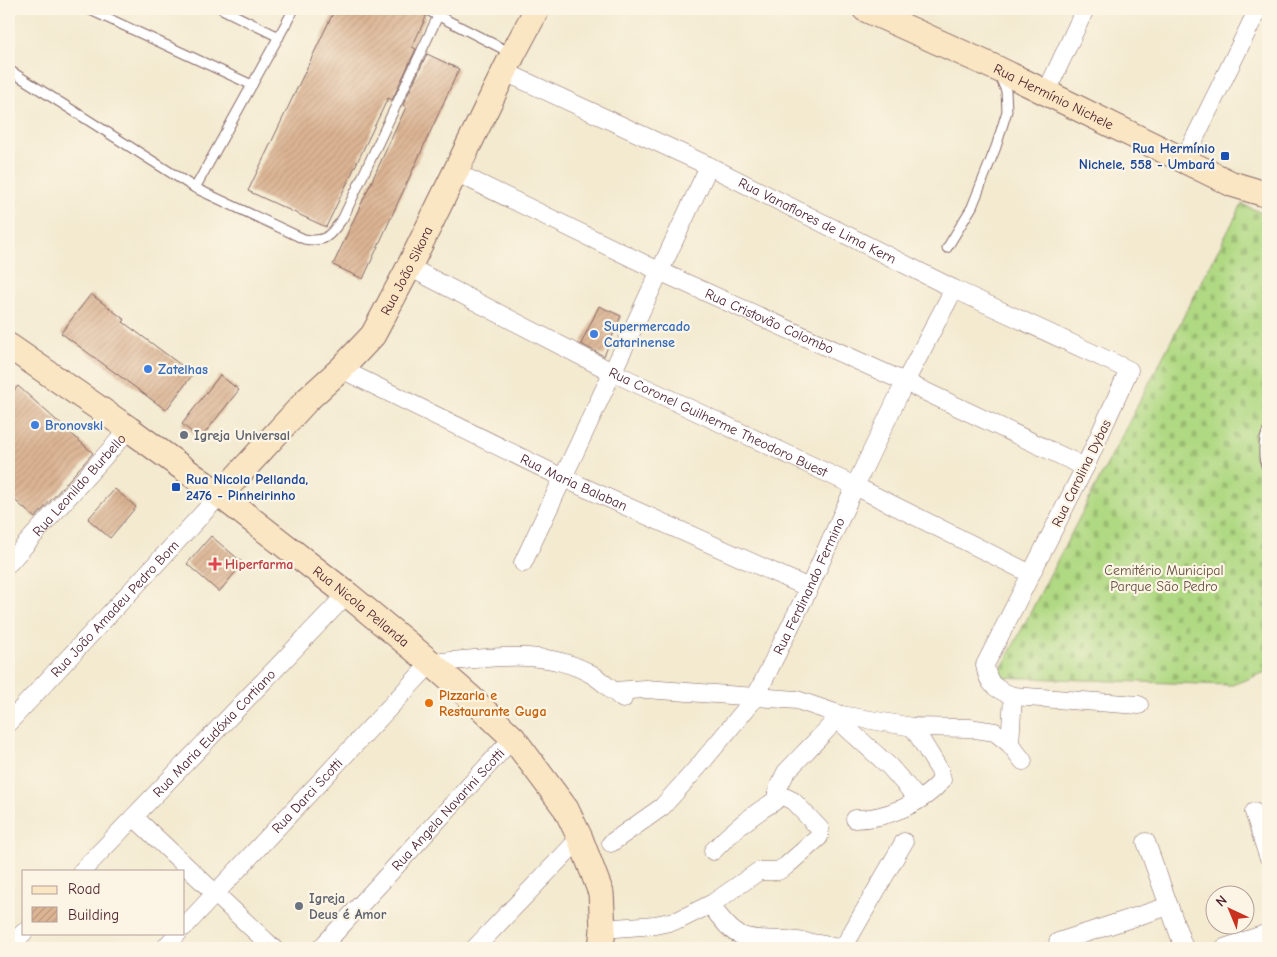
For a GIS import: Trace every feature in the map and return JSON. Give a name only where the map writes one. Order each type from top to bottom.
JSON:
[{"type":"street","name":"Rua João Sikora","points":[[220,495],[308,399],[341,369],[373,334],[409,267],[509,63],[538,9]]},
{"type":"street","name":"Rua Hermínio Nichele","points":[[865,9],[896,16],[998,69],[1232,184],[1268,195]]},
{"type":"street","points":[[1046,93],[1085,9]]},
{"type":"street","points":[[1184,160],[1258,9]]},
{"type":"street","name":"Rua Vanaflores de Lima Kern","points":[[509,63],[708,166],[954,289],[1130,370]]},
{"type":"street","points":[[523,563],[708,166]]},
{"type":"street","name":"Rua Cristovão Colombo","points":[[455,172],[659,271],[905,382],[1085,467]]},
{"type":"street","name":"Rua Coronel Guilherme Theodoro Buest","points":[[409,267],[612,372],[855,486],[1031,574]]},
{"type":"street","name":"Rua Ferdinando Fermino","points":[[611,843],[662,807],[697,768],[754,698],[810,588],[855,486],[905,382],[954,289]]},
{"type":"street","name":"Rua Nicola Pellanda","points":[[9,346],[220,495],[347,594],[431,663],[513,738],[566,809],[580,838],[601,893],[602,939]]},
{"type":"street","name":"Rua Maria Balaban","points":[[341,369],[563,478],[810,588]]},
{"type":"street","name":"Rua Carolina Dybas","points":[[1013,696],[998,690],[990,682],[985,665],[1085,467],[1130,370]]},
{"type":"street","name":"Rua Leonildo Burbello","points":[[9,562],[129,429]]},
{"type":"street","name":"Rua João Amadeu Pedro Bom","points":[[9,722],[220,495]]},
{"type":"street","name":"Rua Maria Eudóxia Cortiano","points":[[83,870],[347,594]]},
{"type":"street","points":[[431,663],[521,656],[548,659],[572,665],[594,675],[618,695],[646,689],[797,700],[839,717],[913,727],[986,730],[995,732],[1010,744],[1023,761]]},
{"type":"street","name":"Rua Darci Scotti","points":[[185,927],[431,663]]},
{"type":"street","points":[[1010,744],[1013,696],[1139,705]]},
{"type":"street","points":[[713,851],[734,829],[759,810],[775,801],[786,772],[839,717]]},
{"type":"street","points":[[839,717],[890,767],[918,800]]},
{"type":"street","points":[[855,819],[869,819],[893,813],[918,800],[942,780],[940,771],[913,727]]},
{"type":"street","name":"Rua Angela Navarini Scotti","points":[[321,948],[513,738]]},
{"type":"street","points":[[602,939],[679,920],[710,905],[760,871],[778,871],[786,866],[819,837],[820,829],[793,801],[777,793]]},
{"type":"street","points":[[1254,812],[1268,856]]},
{"type":"street","points":[[134,817],[273,948]]},
{"type":"street","points":[[475,948],[580,838]]},
{"type":"street","points":[[710,905],[732,930],[740,935],[768,940],[802,941],[842,948],[904,842]]},
{"type":"street","points":[[1146,842],[1184,948]]},
{"type":"street","points":[[1058,942],[1169,906]]},
{"type":"street","points":[[9,948],[22,934]]},
{"type":"street","points":[[165,948],[177,934]]},
{"type":"street","points":[[1224,948],[1268,934]]},
{"type":"lane","points":[[88,9],[252,85]]},
{"type":"lane","points":[[222,9],[279,37]]},
{"type":"lane","points":[[196,188],[294,9]]},
{"type":"lane","points":[[429,10],[509,63]]},
{"type":"lane","points":[[9,70],[196,188],[304,239],[317,241],[329,236],[343,218],[438,16]]},
{"type":"lane","points":[[948,248],[972,207],[996,147],[1007,111],[1006,91],[998,69]]},
{"type":"lane","points":[[1268,431],[1265,437],[1264,463],[1268,468]]},
{"type":"green space","name":"Cemitério Municipal Parque São Pedro","points":[[1242,204],[1268,216],[1268,671],[1232,685],[997,677]]},
{"type":"building","points":[[335,9],[423,9],[426,17],[412,47],[416,49],[392,100],[388,98],[326,227],[248,191]]},
{"type":"building","points":[[427,54],[459,69],[363,279],[333,265],[406,107],[403,105]]},
{"type":"building","points":[[91,294],[125,320],[123,322],[193,374],[166,410],[61,333]]},
{"type":"building","points":[[599,306],[621,316],[604,356],[581,344]]},
{"type":"building","points":[[220,375],[239,390],[200,439],[182,424]]},
{"type":"building","name":"Bronovski","points":[[18,386],[93,453],[35,518],[9,495],[9,396]]},
{"type":"building","points":[[115,489],[136,507],[110,538],[88,519]]},
{"type":"building","name":"Hiperfarma","points":[[211,536],[243,563],[219,592],[187,564]]},
{"type":"place","name":"Rua Hermínio Nichele, 558 - Umbará","points":[[1225,156]]},
{"type":"place","name":"Supermercado Catarinense","points":[[594,334]]},
{"type":"place","name":"Zatelhas","points":[[148,369]]},
{"type":"place","name":"Bronovski","points":[[35,425]]},
{"type":"place","name":"Igreja Universal","points":[[184,435]]},
{"type":"place","name":"Rua Nicola Pellanda, 2476 - Pinheirinho","points":[[176,487]]},
{"type":"place","name":"Hiperfarma","points":[[215,564]]},
{"type":"place","name":"Pizzaria e Restaurante Guga","points":[[429,703]]},
{"type":"place","name":"Igreja Deus é Amor","points":[[299,906]]}]
